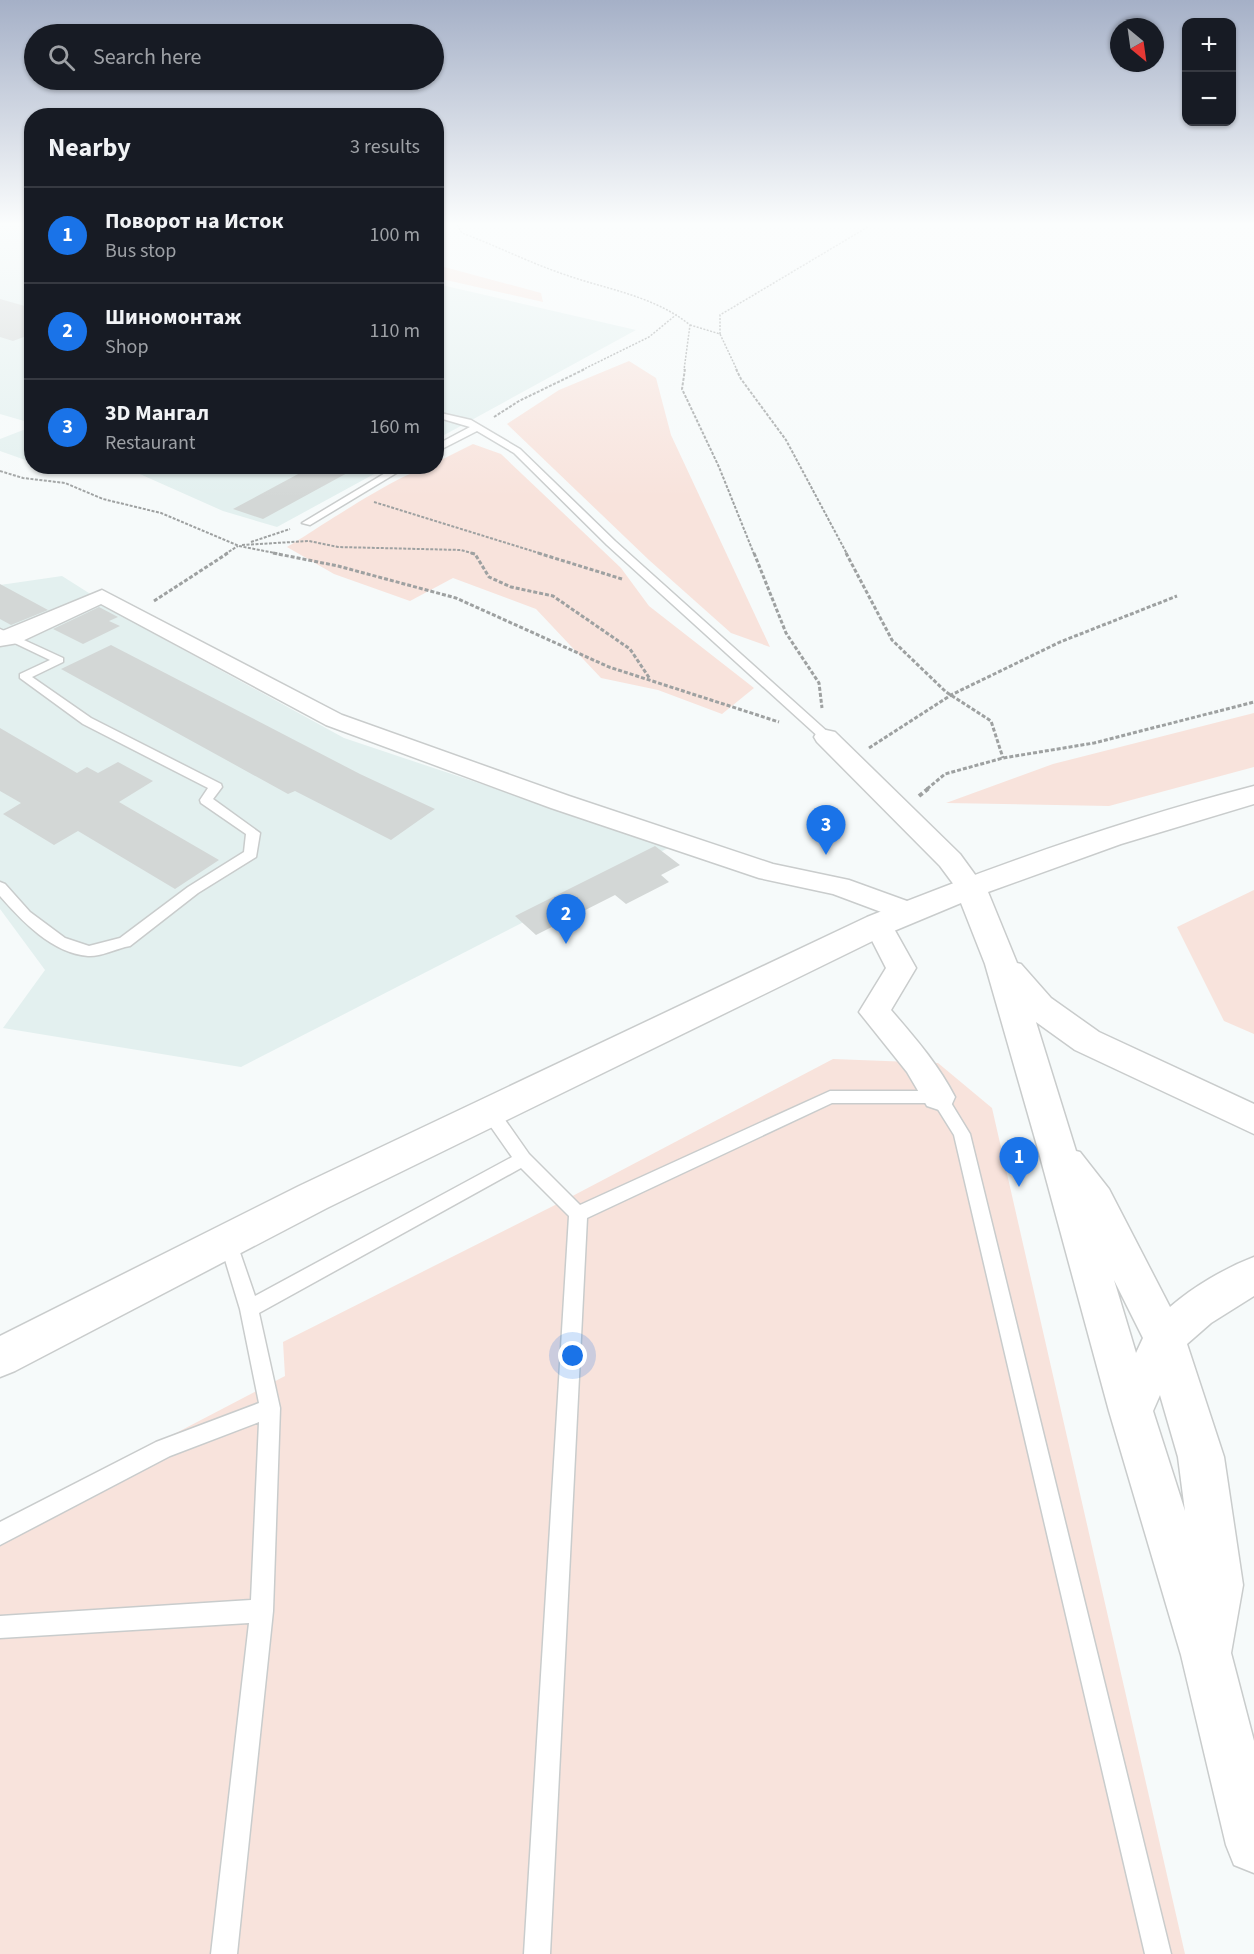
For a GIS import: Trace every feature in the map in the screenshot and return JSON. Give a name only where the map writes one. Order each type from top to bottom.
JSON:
[{"type":"main road","points":[[0,1357],[313,1197],[893,919],[970,887],[1176,817],[1254,795]]},
{"type":"main road","points":[[970,887],[1001,964],[1057,1149],[1131,1411],[1206,1655],[1254,1845]]},
{"type":"main road","points":[[1001,964],[1039,1007],[1086,1041],[1254,1120]]},
{"type":"main road","points":[[1057,1149],[1095,1200],[1164,1338],[1201,1457],[1219,1585],[1206,1655]]},
{"type":"main road","points":[[1131,1411],[1164,1338],[1196,1310],[1254,1275]]},
{"type":"street","points":[[3,636],[102,596],[334,720],[560,802],[769,872],[839,886],[893,919],[901,968],[874,1012],[918,1063],[939,1097]]},
{"type":"street","points":[[826,737],[950,860],[970,887]]},
{"type":"lane","points":[[444,416],[468,422],[517,451],[664,591],[826,737]]},
{"type":"lane","points":[[444,445],[477,427]]},
{"type":"lane","points":[[307,524],[390,474]]},
{"type":"lane","points":[[0,887],[25,915],[60,942],[89,951],[125,942],[193,890],[251,854],[253,832],[206,800],[216,787],[87,721],[24,676],[59,660],[3,636]]},
{"type":"lane","points":[[578,1214],[830,1097],[939,1097],[962,1134],[1158,1954]]},
{"type":"lane","points":[[490,1112],[523,1159],[578,1214],[537,1954]]},
{"type":"lane","points":[[249,1309],[523,1159]]},
{"type":"lane","points":[[224,1954],[262,1611],[270,1408],[249,1309],[228,1240]]},
{"type":"lane","points":[[0,1534],[163,1449],[270,1408]]},
{"type":"lane","points":[[0,1627],[262,1611]]},
{"type":"path","points":[[477,427],[519,401],[649,337],[674,316]]},
{"type":"path","points":[[681,316],[690,325],[720,334]]},
{"type":"path","points":[[720,316],[720,334],[741,379],[786,440],[892,640],[951,695],[991,721],[1003,758]]},
{"type":"path","points":[[0,471],[23,478],[65,483],[103,500],[161,513],[239,546],[338,566],[456,598],[609,667],[826,737],[819,683],[786,633],[719,466],[682,388],[690,325]]},
{"type":"path","points":[[354,495],[664,591]]},
{"type":"path","points":[[135,612],[239,546],[307,524]]},
{"type":"path","points":[[239,546],[265,542],[309,541],[338,547],[461,550],[475,554],[489,577],[511,587],[553,596],[630,649],[651,680]]},
{"type":"path","points":[[849,760],[951,695],[1060,642],[1177,596]]},
{"type":"path","points":[[900,812],[945,774],[1003,758],[1094,742],[1254,702]]},
{"type":"shaded area","points":[[0,316],[24,316],[24,421],[0,414]]},
{"type":"shaded area","points":[[444,316],[576,316],[636,330],[444,435]]},
{"type":"shaded area","points":[[629,361],[656,378],[671,435],[770,647],[731,633],[649,560],[507,424],[559,390]]},
{"type":"shaded area","points":[[24,430],[24,460],[0,451],[0,439]]},
{"type":"shaded area","points":[[473,444],[501,454],[621,568],[649,606],[754,688],[722,714],[658,690],[601,678],[536,609],[453,578],[410,601],[334,574],[287,547],[405,476],[444,474],[444,458]]},
{"type":"shaded area","points":[[140,474],[374,474],[277,527],[223,511]]},
{"type":"shaded area","points":[[62,576],[149,631],[344,738],[553,808],[674,845],[241,1067],[3,1028],[45,970],[0,909],[0,585]]},
{"type":"shaded area","points":[[1254,713],[1254,767],[1109,806],[946,803],[1053,764]]},
{"type":"shaded area","points":[[1254,890],[1254,1034],[1224,1021],[1177,927]]},
{"type":"shaded area","points":[[833,1059],[938,1063],[992,1108],[1185,1954],[0,1954],[0,1525],[285,1376],[283,1342],[563,1201]]},
{"type":"building","points":[[0,316],[24,316],[24,337],[13,341],[0,337]]},
{"type":"building","points":[[298,474],[345,474],[263,519],[233,509]]},
{"type":"building","points":[[0,584],[48,610],[11,625],[0,619]]},
{"type":"building","points":[[99,607],[118,617],[109,621],[120,626],[83,644],[53,629]]},
{"type":"building","points":[[111,645],[360,774],[435,809],[391,840],[295,791],[288,794],[61,669]]},
{"type":"building","points":[[0,728],[77,773],[87,767],[98,773],[118,762],[153,781],[119,802],[219,860],[175,889],[78,831],[54,845],[3,814],[21,803],[0,791]]},
{"type":"building","points":[[655,846],[680,865],[661,875],[669,882],[626,904],[615,895],[536,935],[515,916]]},
{"type":"place","name":"3D Мангал","points":[[826,855]]},
{"type":"place","name":"Шиномонтаж","points":[[566,944]]},
{"type":"place","name":"Поворот на Исток","points":[[1019,1187]]}]
